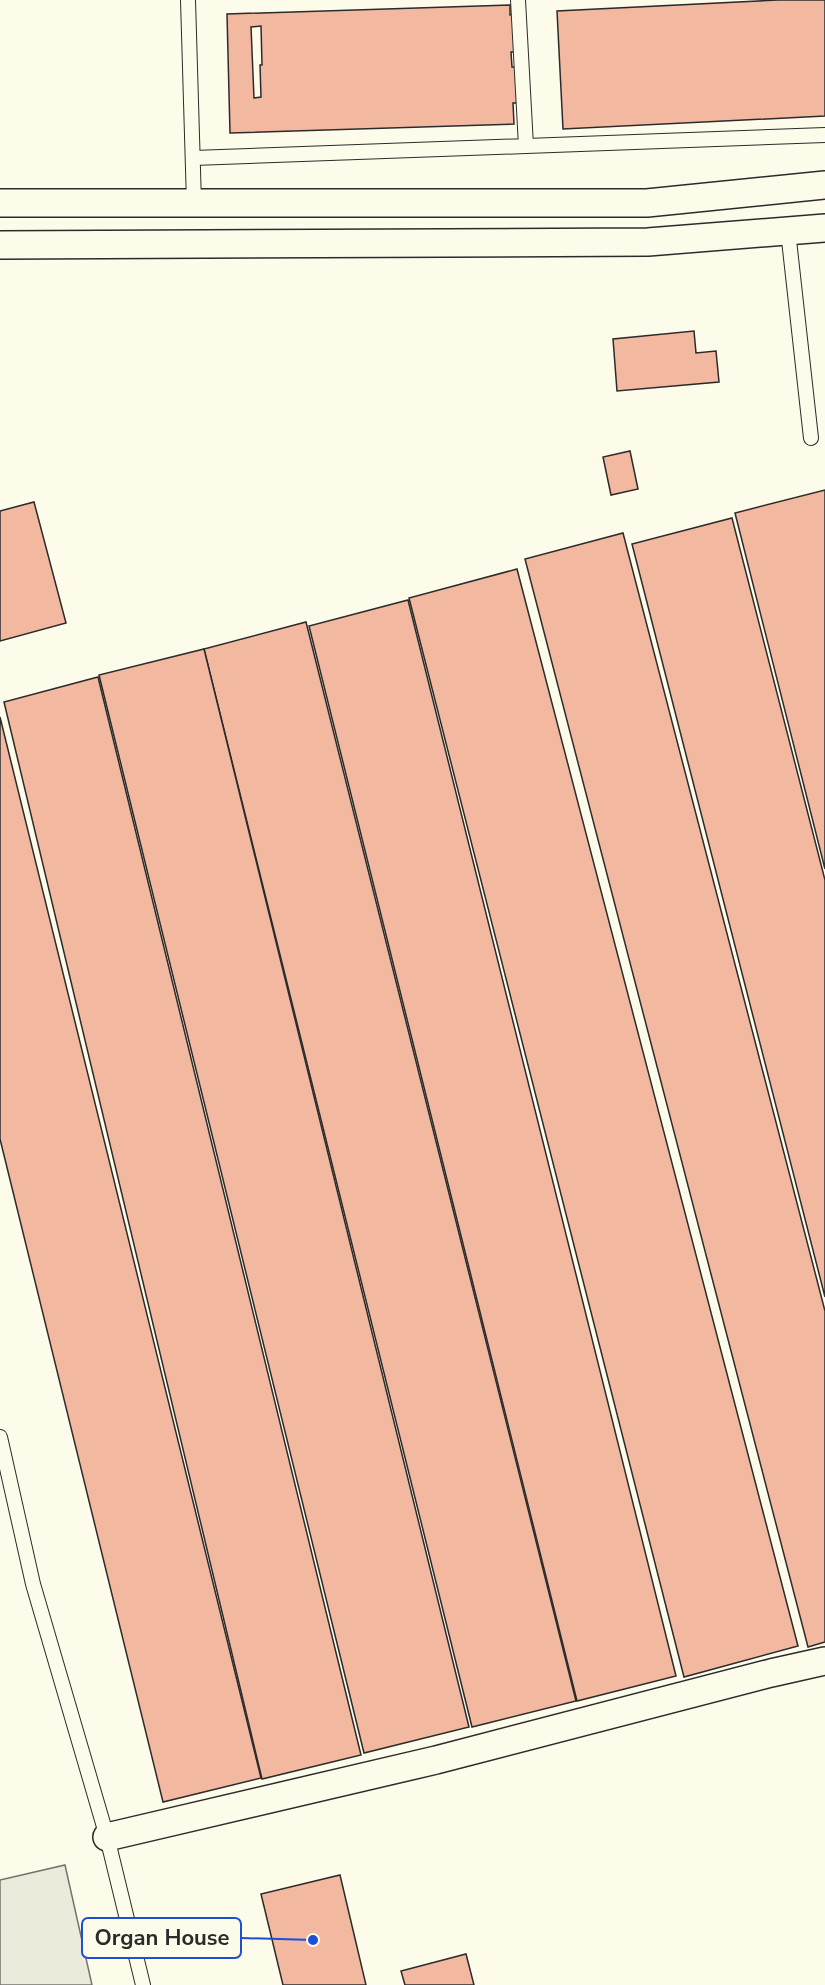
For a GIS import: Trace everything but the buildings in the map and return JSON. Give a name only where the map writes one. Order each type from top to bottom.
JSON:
[{"type":"street","points":[[0,203],[647,203],[825,185]]},
{"type":"street","points":[[0,245],[648,242],[825,228]]},
{"type":"street","points":[[107,1837],[435,1760],[825,1661]]},
{"type":"lane","points":[[188,0],[194,203]]},
{"type":"lane","points":[[518,0],[526,146]]},
{"type":"lane","points":[[193,158],[825,135]]},
{"type":"lane","points":[[788,231],[811,438]]},
{"type":"lane","points":[[0,1437],[33,1584],[107,1837],[143,1985]]},
{"type":"shaded area","points":[[65,1865],[92,1985],[0,1985],[0,1880]]},
{"type":"place","name":"Organ House","points":[[313,1940]]}]
